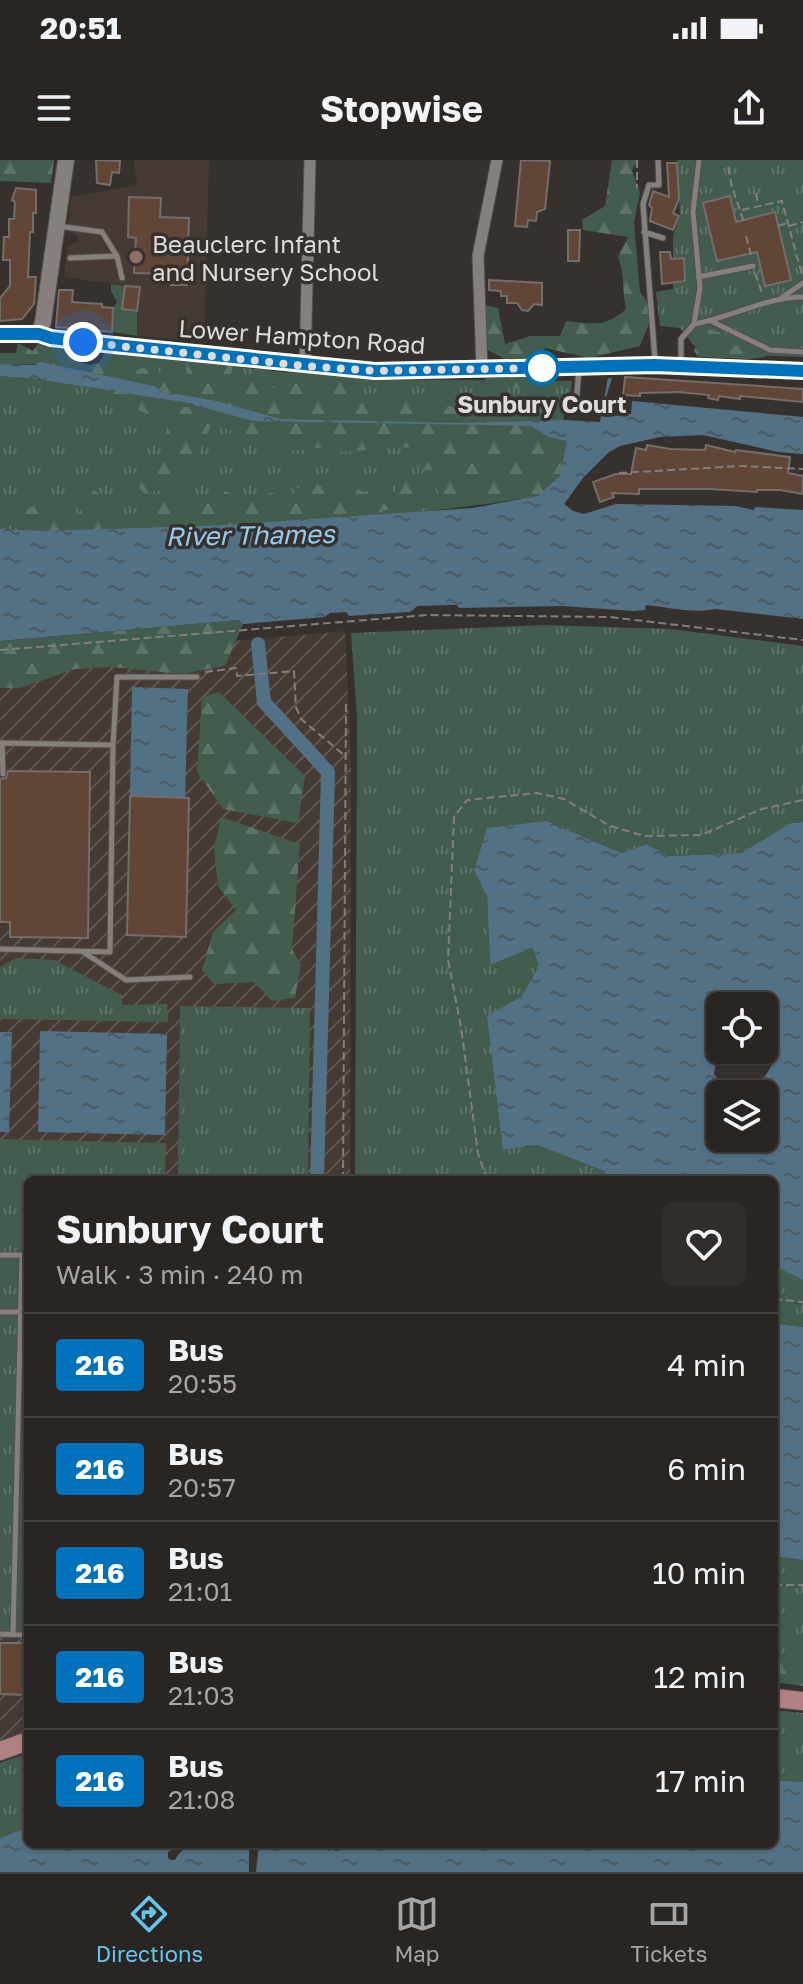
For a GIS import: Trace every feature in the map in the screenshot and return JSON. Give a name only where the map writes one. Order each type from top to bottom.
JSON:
[{"type":"main road","points":[[778,1698],[803,1701]]},
{"type":"main road","points":[[0,1751],[24,1742]]},
{"type":"street","points":[[39,334],[66,160]]},
{"type":"street","points":[[305,366],[310,160]]},
{"type":"street","points":[[482,369],[478,256],[497,160]]},
{"type":"street","name":"Lower Hampton Road","points":[[0,334],[39,334],[51,338],[305,366],[375,371],[655,365],[803,371]]},
{"type":"lane","points":[[655,365],[643,204],[649,185],[659,185],[658,160]]},
{"type":"lane","points":[[681,366],[681,339],[694,324],[697,313],[698,277],[693,212],[699,160]]},
{"type":"lane","points":[[58,226],[102,232],[117,256],[122,278]]},
{"type":"lane","points":[[644,232],[663,238]]},
{"type":"lane","points":[[70,258],[117,256]]},
{"type":"lane","points":[[698,277],[753,266]]},
{"type":"lane","points":[[777,300],[803,283]]},
{"type":"lane","points":[[694,324],[777,300],[803,297]]},
{"type":"lane","points":[[712,321],[770,350],[803,352]]},
{"type":"lane","points":[[576,406],[579,367]]},
{"type":"lane","points":[[0,949],[110,952],[117,677],[197,677]]},
{"type":"lane","points":[[3,774],[1,743],[113,745]]},
{"type":"lane","points":[[81,951],[126,980],[190,977]]},
{"type":"lane","points":[[0,1255],[24,1255]]},
{"type":"lane","points":[[0,1312],[24,1312]]},
{"type":"lane","points":[[13,1634],[24,1339]]},
{"type":"lane","points":[[0,1634],[24,1635]]},
{"type":"path","points":[[728,167],[739,212],[782,201],[803,275]]},
{"type":"path","points":[[756,193],[758,205]]},
{"type":"path","points":[[742,210],[744,222]]},
{"type":"path","points":[[778,226],[803,222]]},
{"type":"path","points":[[619,473],[711,467],[803,469]]},
{"type":"path","points":[[0,650],[427,615],[610,617],[803,640]]},
{"type":"path","points":[[197,677],[202,673],[236,668],[237,676],[294,671],[296,707],[301,719],[345,756]]},
{"type":"path","points":[[343,1176],[346,702]]},
{"type":"path","points":[[486,1176],[478,1153],[461,1027],[448,960],[454,817],[467,800],[537,793],[564,799],[610,826],[645,836],[701,835],[762,809],[803,800]]},
{"type":"path","points":[[778,1299],[803,1302]]},
{"type":"path","points":[[778,1585],[803,1585]]},
{"type":"shaded area","name":"Beauclerc Infant and Nursery School","points":[[134,160],[209,160],[204,342],[137,336],[139,287],[64,277],[67,247],[79,241],[75,234],[68,232],[71,197],[137,185]]},
{"type":"shaded area","points":[[345,631],[351,764],[350,1176],[24,1176],[24,1732],[0,1741],[0,661]]},
{"type":"green space","points":[[0,160],[54,160],[51,183],[0,181]]},
{"type":"green space","points":[[612,160],[638,160],[632,170],[640,192],[634,222],[640,292],[654,311],[640,346],[589,358],[545,348],[537,361],[505,359],[485,349],[484,305],[498,308],[505,344],[530,336],[560,336],[566,321],[605,322],[626,309],[618,257],[628,237],[583,230],[582,220],[605,206]]},
{"type":"green space","points":[[677,160],[803,160],[803,357],[700,353],[680,328],[660,326],[656,292],[673,289],[673,236],[680,216]]},
{"type":"green space","points":[[111,284],[125,286],[122,309],[137,311],[137,336],[112,332],[113,308],[117,302]]},
{"type":"green space","points":[[702,326],[720,333],[724,345],[754,345],[765,351],[765,357],[698,357],[690,336],[694,329]]},
{"type":"green space","points":[[42,338],[81,344],[80,362],[90,365],[99,363],[107,349],[124,354],[115,366],[131,371],[153,366],[170,383],[186,382],[187,356],[234,361],[231,375],[248,376],[261,365],[269,369],[258,386],[278,388],[286,372],[361,376],[360,403],[383,406],[389,398],[434,394],[441,406],[453,407],[465,394],[474,401],[487,393],[501,403],[521,406],[522,390],[485,381],[485,372],[531,371],[539,397],[565,409],[563,422],[591,449],[541,512],[522,504],[523,488],[536,482],[525,474],[517,478],[515,495],[511,497],[496,499],[484,495],[470,501],[459,495],[453,504],[442,503],[435,485],[441,480],[456,479],[452,473],[421,469],[424,450],[402,447],[344,452],[316,448],[290,451],[282,438],[264,442],[211,424],[181,482],[171,488],[150,492],[152,497],[175,493],[186,501],[191,519],[175,531],[151,530],[146,517],[148,498],[138,486],[140,469],[162,460],[169,416],[179,407],[193,407],[194,397],[175,399],[176,404],[169,411],[152,416],[118,402],[103,387],[75,383],[70,390],[44,392],[41,384],[0,384],[0,371],[41,381],[46,370],[109,377],[44,364],[0,364],[0,353],[16,353],[18,343],[33,351]]},
{"type":"green space","points":[[104,351],[308,375],[373,379],[572,381],[569,409],[463,414],[205,395],[103,369]]},
{"type":"green space","points":[[0,376],[183,402],[254,421],[531,426],[538,496],[415,512],[291,522],[42,531],[0,529]]},
{"type":"green space","points":[[410,478],[426,480],[432,493],[418,515],[389,510],[376,514],[363,524],[307,517],[296,527],[216,539],[208,522],[198,519],[199,506],[225,491],[244,499],[270,493],[287,502],[304,481],[334,489],[345,482],[364,492],[383,483],[394,492]]},
{"type":"green space","points":[[94,490],[111,502],[110,534],[33,533],[13,526],[13,513],[50,501],[66,519],[77,520],[84,498]]},
{"type":"green space","points":[[239,620],[243,624],[225,666],[181,674],[112,667],[75,669],[20,688],[0,688],[0,641]]},
{"type":"green space","points":[[543,625],[671,629],[803,646],[803,822],[791,823],[741,853],[669,856],[647,844],[621,853],[547,821],[474,871],[487,896],[490,965],[532,948],[539,966],[521,997],[503,1150],[537,1145],[604,1171],[606,1176],[355,1176],[357,717],[351,633]]},
{"type":"green space","points":[[219,692],[305,776],[298,823],[223,809],[197,772],[202,697]]},
{"type":"green space","points":[[221,817],[300,844],[292,949],[301,965],[295,998],[272,1001],[254,982],[214,984],[202,970],[213,932],[236,910],[218,886],[214,849]]},
{"type":"green space","points":[[16,958],[54,960],[122,995],[122,1005],[167,1004],[168,1022],[0,1019],[0,967]]},
{"type":"green space","points":[[180,1006],[310,1008],[308,1176],[178,1176]]},
{"type":"green space","points":[[0,1139],[166,1143],[165,1176],[24,1176],[24,1632],[0,1631]]},
{"type":"green space","points":[[778,1268],[803,1280],[803,1327],[779,1324]]},
{"type":"green space","points":[[778,1557],[803,1560],[803,1660],[778,1656]]},
{"type":"green space","points":[[778,1656],[803,1660],[803,1686],[778,1683]]},
{"type":"green space","points":[[778,1710],[803,1713],[803,1782],[778,1780]]},
{"type":"green space","points":[[24,1754],[24,1829],[0,1838],[0,1763]]},
{"type":"water","name":"River Thames","points":[[40,362],[154,386],[163,392],[217,401],[280,419],[600,422],[608,378],[612,378],[605,401],[605,417],[631,414],[632,401],[803,417],[803,454],[778,452],[703,435],[660,437],[620,446],[609,452],[583,478],[564,504],[584,514],[616,504],[803,510],[803,619],[646,605],[645,610],[634,611],[561,606],[459,608],[451,605],[418,606],[410,612],[349,616],[346,612],[330,613],[325,617],[243,624],[239,620],[0,641],[0,529],[42,531],[225,525],[472,508],[538,496],[560,476],[567,441],[549,437],[531,426],[254,421],[183,402],[0,376],[0,364],[35,365]]},
{"type":"water","points":[[132,687],[188,689],[185,798],[130,796]]},
{"type":"water","points":[[547,821],[621,853],[647,844],[669,856],[741,853],[791,823],[803,822],[803,1280],[778,1268],[778,1176],[606,1176],[604,1171],[537,1145],[503,1150],[487,1016],[521,997],[539,966],[532,948],[490,965],[487,896],[474,871],[487,828]],"holes":[[[706,992],[778,992],[778,1064],[772,1064],[760,1080],[778,1080],[778,1152],[706,1152],[706,1080],[718,1080],[714,1074],[716,1064],[706,1064]]]},
{"type":"water","points":[[40,1031],[167,1034],[165,1135],[38,1132]]},
{"type":"water","points":[[0,1032],[12,1032],[9,1132],[0,1132]]},
{"type":"water","points":[[778,1325],[803,1327],[803,1560],[778,1557]]},
{"type":"water","points":[[778,1780],[803,1782],[803,1872],[256,1872],[259,1848],[778,1848]]},
{"type":"water","points":[[24,1829],[24,1848],[176,1848],[168,1852],[171,1860],[175,1860],[187,1848],[249,1848],[249,1872],[0,1872],[0,1838]]},
{"type":"building","points":[[96,160],[120,161],[119,173],[112,172],[110,185],[97,183]]},
{"type":"building","points":[[521,160],[550,161],[545,209],[537,212],[536,221],[528,220],[527,227],[515,226]]},
{"type":"building","points":[[667,163],[677,163],[679,199],[673,213],[679,216],[673,230],[650,221],[652,208],[649,205],[653,191],[669,197]]},
{"type":"building","points":[[16,188],[36,190],[28,277],[36,277],[34,304],[22,319],[0,321],[0,298],[10,286],[10,260],[3,260],[4,237],[9,237],[9,219],[14,219],[15,202],[12,200]]},
{"type":"building","points":[[730,196],[736,222],[775,212],[791,280],[765,286],[757,252],[717,261],[703,203]]},
{"type":"building","points":[[129,197],[161,198],[160,217],[189,218],[187,285],[171,285],[172,274],[134,273],[136,238],[128,237]]},
{"type":"building","points":[[568,230],[580,230],[579,261],[568,261]]},
{"type":"building","points":[[660,252],[670,252],[671,259],[684,258],[685,281],[662,284]]},
{"type":"building","points":[[489,280],[542,283],[542,305],[534,304],[528,311],[522,310],[517,303],[507,303],[507,296],[501,296],[501,291],[489,290]]},
{"type":"building","points":[[125,286],[140,287],[137,311],[122,309]]},
{"type":"building","points":[[59,290],[73,290],[72,302],[113,308],[112,332],[56,327]]},
{"type":"building","points":[[625,377],[803,389],[803,402],[740,396],[740,399],[719,396],[718,400],[708,398],[709,395],[679,392],[623,395]]},
{"type":"building","points":[[647,445],[705,450],[706,445],[735,452],[790,457],[788,473],[803,476],[803,494],[780,490],[639,489],[639,494],[612,493],[614,497],[600,502],[593,482],[616,474],[631,474],[636,448],[646,450]]},
{"type":"building","points":[[8,771],[90,772],[88,938],[10,937],[10,922],[0,922],[0,779],[6,778]]},
{"type":"building","points":[[130,796],[189,798],[186,937],[127,935]]},
{"type":"building","points":[[0,1643],[24,1643],[24,1695],[0,1694]]},
{"type":"waterway","points":[[258,644],[264,702],[328,772],[317,1176]]},
{"type":"bus line","name":"216","points":[[0,334],[39,334],[114,345],[375,371],[655,365],[803,371]]},
{"type":"place","name":"Beauclerc Infant and Nursery School","points":[[136,257]]},
{"type":"place","name":"Sunbury Court","points":[[542,368]]},
{"type":"route","points":[[83,342],[375,371],[542,368]]}]
